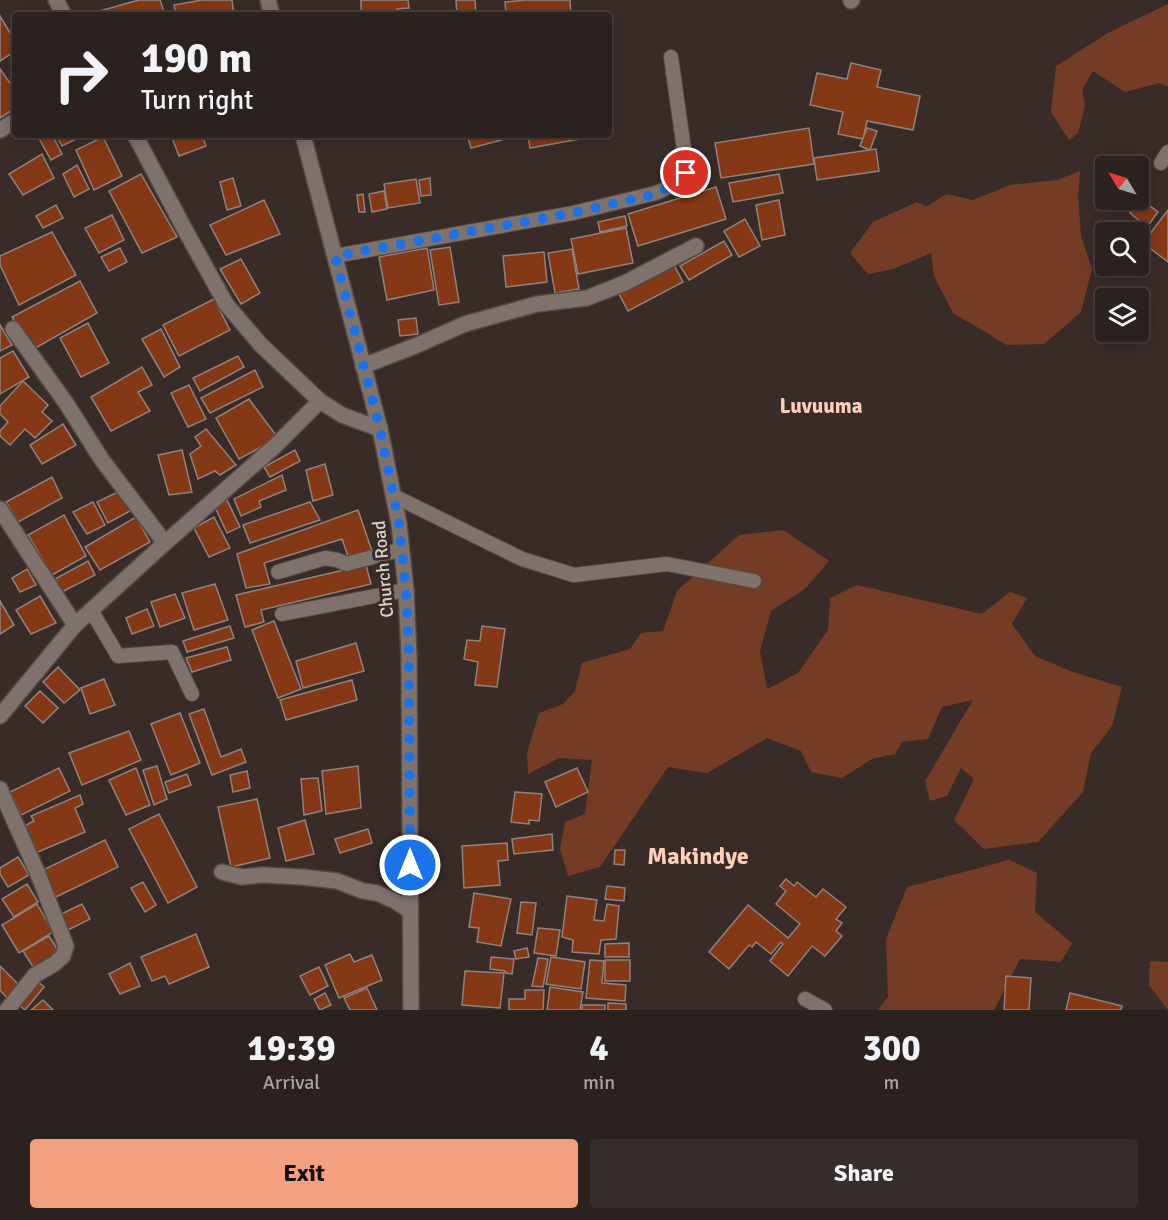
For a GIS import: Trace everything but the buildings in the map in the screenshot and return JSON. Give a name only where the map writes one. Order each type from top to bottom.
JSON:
[{"type":"street","points":[[137,138],[226,304],[260,344],[320,401],[342,415],[380,429]]},
{"type":"street","name":"Church Road","points":[[304,138],[380,429],[399,524],[406,590],[409,656],[411,1010]]},
{"type":"street","points":[[363,366],[465,324],[537,304],[587,298],[625,283],[696,246]]},
{"type":"street","points":[[13,329],[66,403],[102,460],[165,543]]},
{"type":"street","points":[[0,716],[75,625],[274,447],[320,401]]},
{"type":"street","points":[[0,509],[75,625]]},
{"type":"street","points":[[0,789],[38,874],[66,946],[63,956],[35,975],[7,1010]]},
{"type":"street","points":[[222,872],[242,878],[262,875],[337,881],[377,894],[410,911]]},
{"type":"lane","points":[[335,256],[573,213],[656,194],[682,181],[686,173],[686,164],[671,57]]},
{"type":"lane","points":[[394,496],[522,559],[574,575],[667,564],[754,581]]},
{"type":"lane","points":[[278,572],[325,558],[347,564],[402,549]]},
{"type":"lane","points":[[282,614],[406,590]]},
{"type":"lane","points":[[91,610],[118,656],[172,652],[192,694]]},
{"type":"lane","points":[[806,999],[825,1010]]},
{"type":"shaded area","points":[[1168,4],[1168,87],[1159,83],[1125,92],[1093,71],[1082,90],[1085,106],[1078,133],[1069,140],[1051,112],[1056,66],[1108,33]]},
{"type":"shaded area","points":[[1080,171],[1078,197],[1081,236],[1092,269],[1081,312],[1044,344],[1007,345],[953,313],[934,276],[931,253],[893,269],[868,274],[850,253],[873,222],[917,202],[926,207],[946,194],[973,200],[1010,185],[1057,180]]},
{"type":"shaded area","points":[[783,530],[829,561],[806,588],[771,611],[760,651],[767,689],[798,673],[828,630],[830,598],[857,585],[982,614],[1010,592],[1027,598],[1012,624],[1035,656],[1073,672],[1122,687],[1112,726],[1091,753],[1083,792],[1038,842],[984,849],[954,820],[974,779],[961,768],[947,796],[930,801],[925,781],[973,700],[942,707],[928,739],[902,742],[895,754],[872,759],[842,778],[811,772],[801,751],[767,738],[707,773],[668,767],[600,867],[568,876],[560,849],[565,822],[585,814],[592,760],[559,758],[528,774],[527,753],[539,713],[563,704],[575,691],[582,663],[630,649],[641,633],[663,631],[677,591],[739,535]]},
{"type":"shaded area","points":[[1009,860],[1037,873],[1035,912],[1072,943],[1061,962],[1020,959],[994,1010],[878,1010],[888,997],[886,939],[907,887]]},
{"type":"shaded area","points":[[1150,961],[1168,962],[1168,1010],[1149,985]]},
{"type":"district","name":"Luvuuma","points":[[821,406]]},
{"type":"district","name":"Makindye","points":[[698,856]]},
{"type":"route","points":[[410,865],[409,656],[406,590],[399,524],[380,429],[335,256],[573,213],[656,194],[682,181],[686,173]]}]
